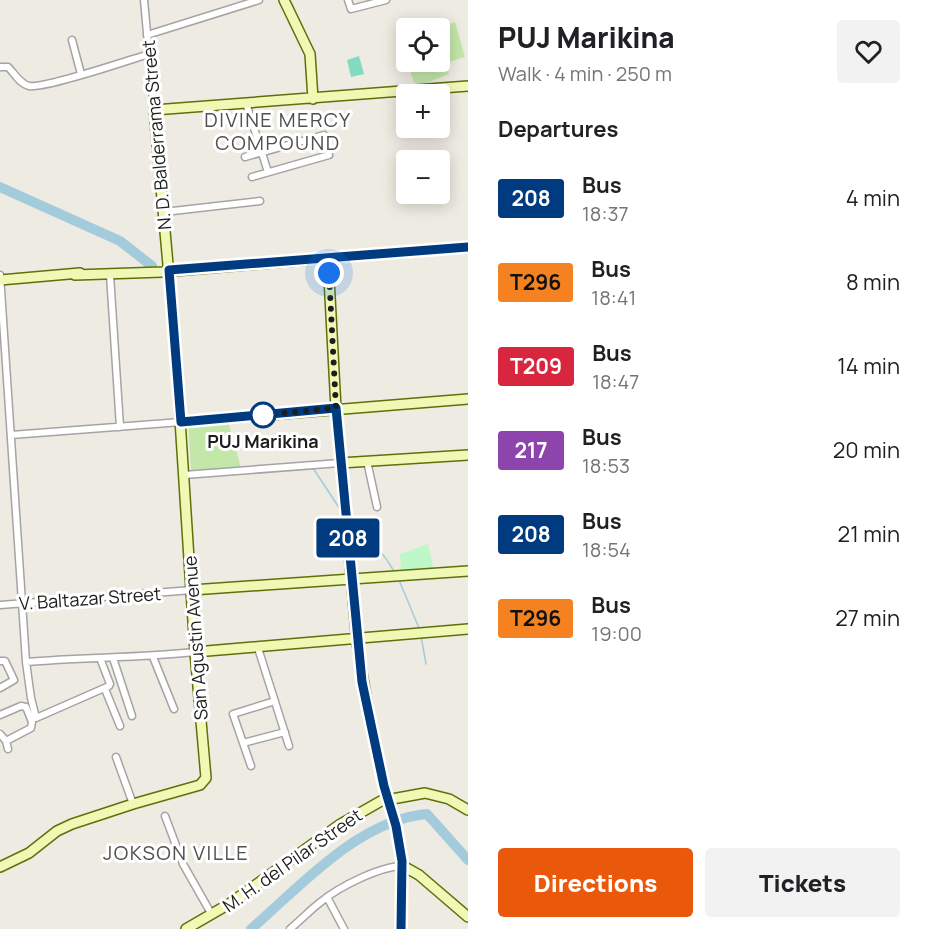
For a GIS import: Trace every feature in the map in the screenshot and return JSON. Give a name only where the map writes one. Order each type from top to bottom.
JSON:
[{"type":"street","name":"N. D. Balderrama Street","points":[[144,0],[169,270]]},
{"type":"street","points":[[147,35],[259,0]]},
{"type":"street","points":[[284,0],[310,54],[313,99]]},
{"type":"street","points":[[348,0],[351,9],[386,0]]},
{"type":"street","points":[[72,40],[81,74]]},
{"type":"street","points":[[3,67],[20,81],[32,87],[149,54]]},
{"type":"street","points":[[154,110],[468,86]]},
{"type":"street","points":[[246,103],[268,172]]},
{"type":"street","points":[[245,157],[324,135],[329,155],[252,177]]},
{"type":"street","points":[[164,212],[260,201]]},
{"type":"street","points":[[75,275],[162,272],[468,247]]},
{"type":"street","points":[[328,259],[340,463],[357,640],[362,684],[387,799],[395,821],[403,866],[401,929]]},
{"type":"street","points":[[0,280],[169,270]]},
{"type":"street","name":"San Agustin Avenue","points":[[0,867],[29,853],[63,828],[133,804],[200,785],[205,781],[169,270]]},
{"type":"street","points":[[0,275],[26,662],[36,718],[105,689],[110,684],[100,658]]},
{"type":"street","points":[[110,275],[120,427]]},
{"type":"street","points":[[11,435],[468,399]]},
{"type":"street","points":[[184,475],[468,455]]},
{"type":"street","points":[[367,461],[377,507]]},
{"type":"street","name":"V. Baltazar Street","points":[[0,605],[468,571]]},
{"type":"street","points":[[26,662],[153,657],[468,629]]},
{"type":"street","points":[[258,648],[289,746]]},
{"type":"street","points":[[153,657],[174,709]]},
{"type":"street","points":[[113,658],[132,716]]},
{"type":"street","points":[[0,661],[5,661],[14,680],[0,688]]},
{"type":"street","points":[[105,689],[120,726]]},
{"type":"street","points":[[251,766],[233,714],[275,701]]},
{"type":"street","points":[[0,715],[21,706],[26,707],[32,722],[31,728],[6,741]]},
{"type":"street","points":[[243,743],[285,732]]},
{"type":"street","points":[[0,734],[6,741],[8,749]]},
{"type":"street","points":[[116,757],[133,804]]},
{"type":"street","name":"M. H. del Pilar Street","points":[[186,929],[212,915],[339,825],[387,799],[425,794],[449,799],[468,810]]},
{"type":"street","points":[[165,816],[183,864],[212,915]]},
{"type":"street","points":[[291,929],[327,897],[389,867],[403,866],[418,875],[468,917]]},
{"type":"street","points":[[327,897],[344,929]]},
{"type":"green space","points":[[455,22],[465,57],[450,62],[450,23]]},
{"type":"green space","points":[[359,56],[364,74],[351,77],[347,60]]},
{"type":"green space","points":[[410,72],[448,72],[449,74],[426,83],[414,83]]},
{"type":"green space","points":[[228,421],[241,468],[191,470],[188,424]]},
{"type":"green space","points":[[428,544],[434,569],[401,572],[400,554]]},
{"type":"waterway","points":[[0,187],[120,241],[152,266]]},
{"type":"waterway","points":[[313,468],[340,509]]},
{"type":"waterway","points":[[352,524],[376,546],[395,573]]},
{"type":"waterway","points":[[399,580],[419,628]]},
{"type":"waterway","points":[[421,636],[426,664]]},
{"type":"waterway","points":[[251,929],[332,858],[377,829],[402,819],[427,814],[468,860]]},
{"type":"bus line","name":"208","points":[[401,929],[402,861],[362,682],[336,408],[181,422],[169,270],[468,247]]},
{"type":"place","name":"PUJ Marikina","points":[[263,415]]},
{"type":"district","name":"DIVINE MERCY COMPOUND","points":[[278,130]]},
{"type":"district","name":"JOKSON VILLE","points":[[176,852]]},
{"type":"route","points":[[263,415],[336,408],[329,273]]}]
